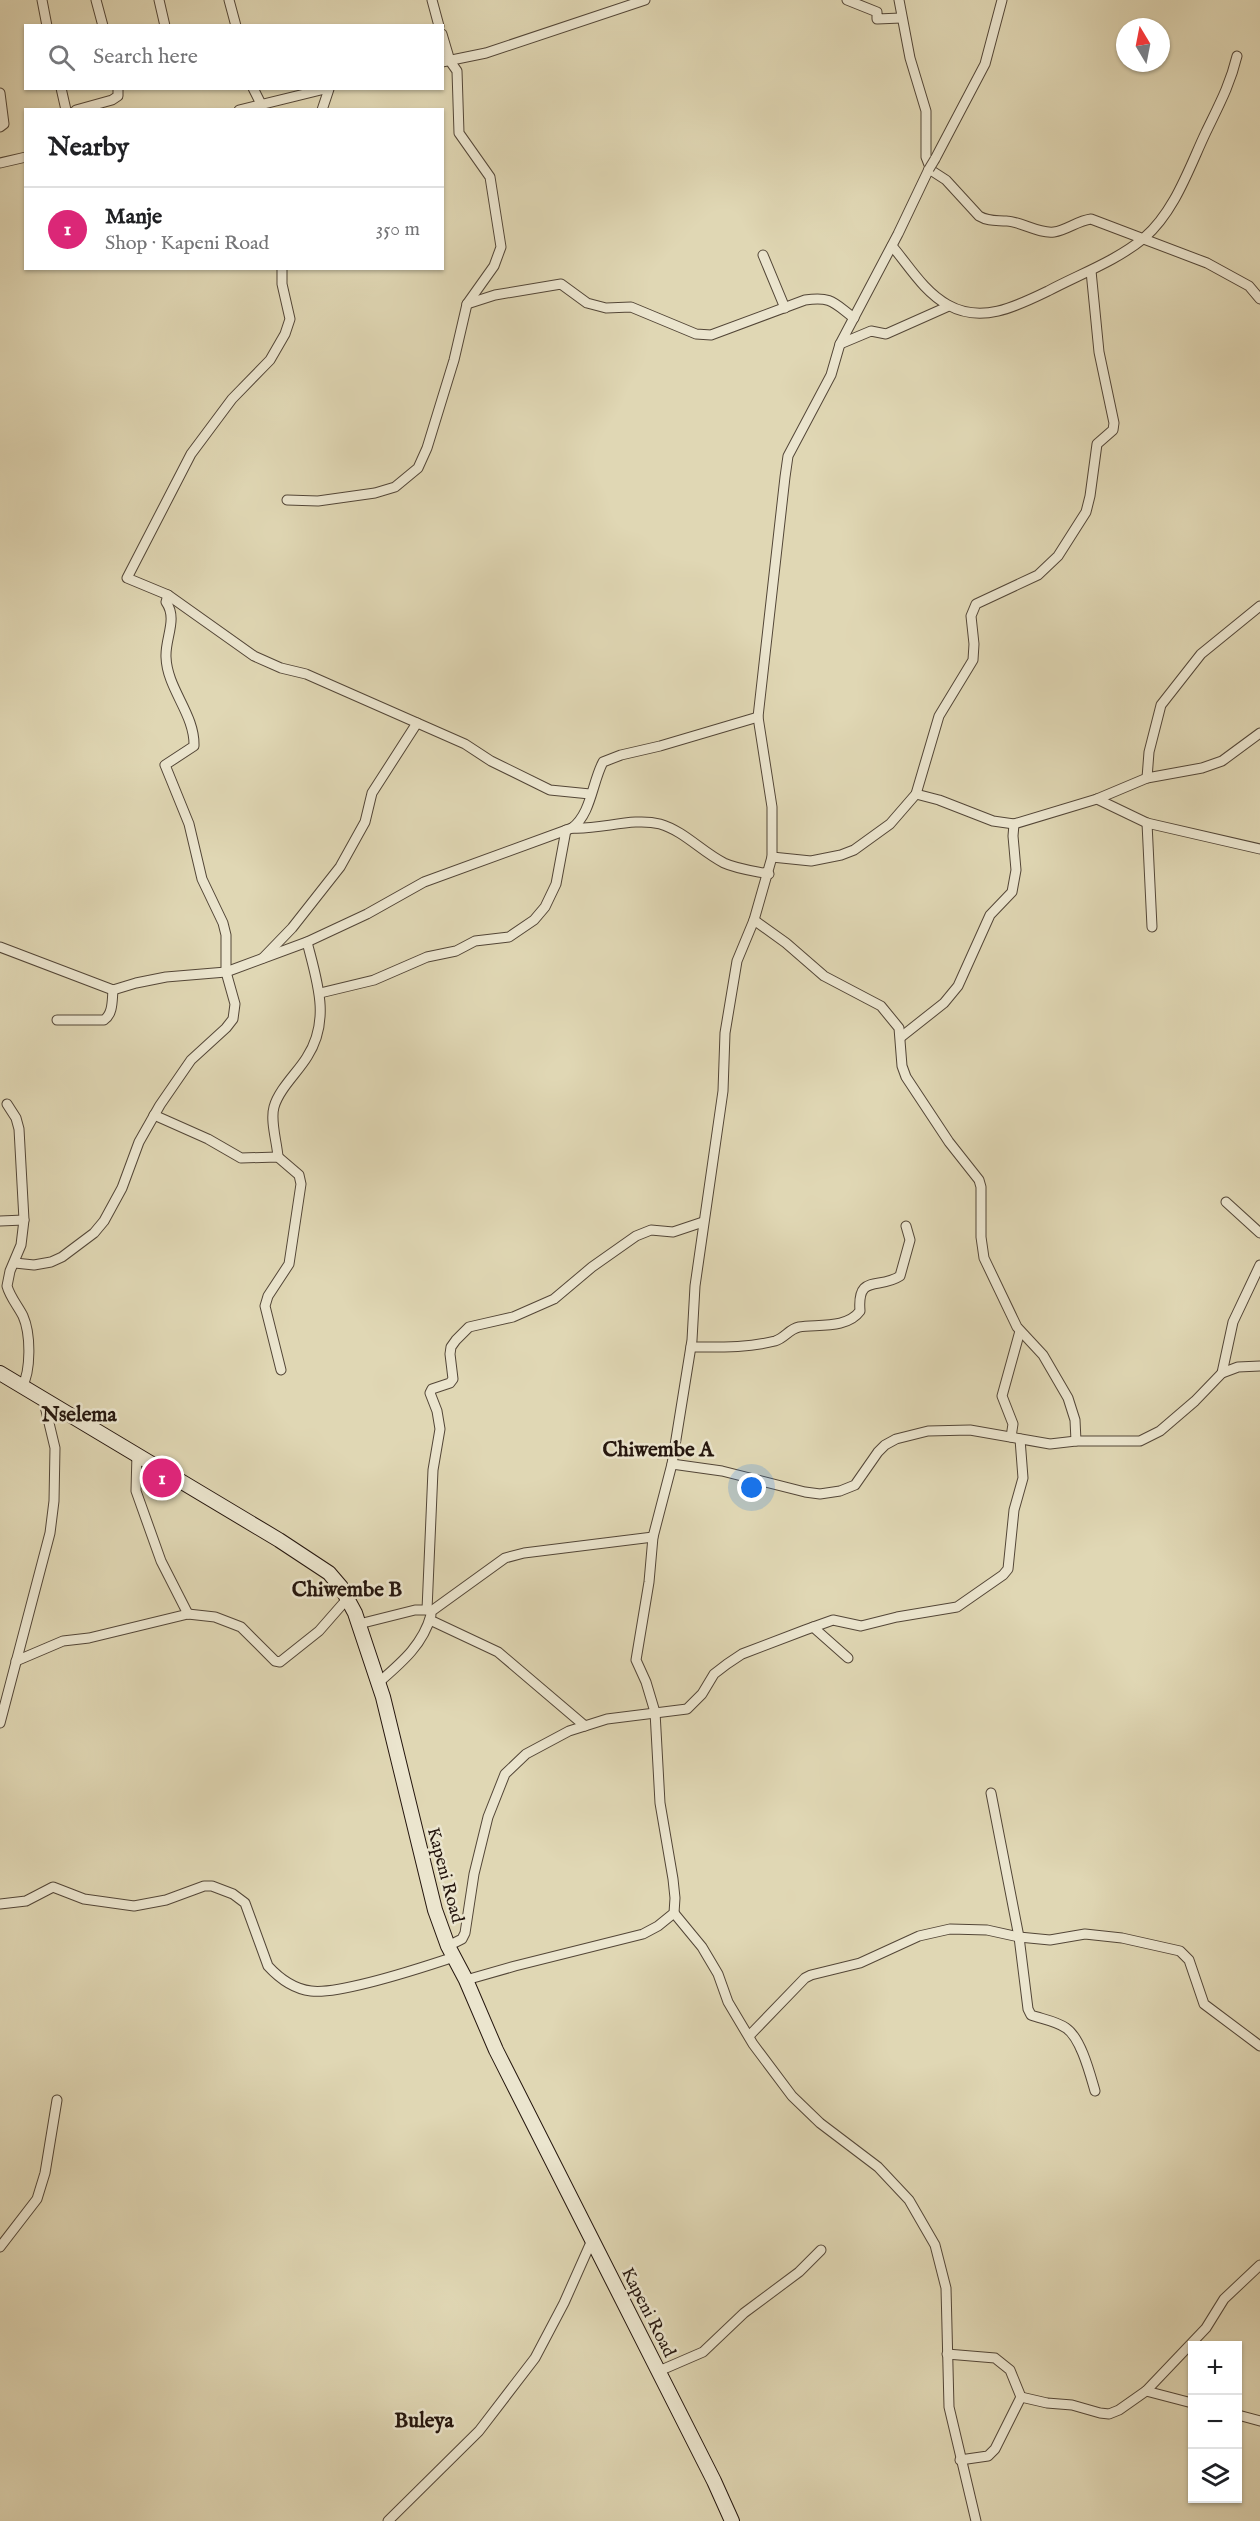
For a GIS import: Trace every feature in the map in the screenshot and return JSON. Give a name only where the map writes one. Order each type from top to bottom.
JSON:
[{"type":"main road","name":"Kapeni Road","points":[[0,1374],[137,1454],[308,1559],[329,1573],[347,1599],[359,1624],[378,1683],[435,1910],[451,1951],[496,2050],[659,2371],[732,2521]]},
{"type":"street","points":[[42,0],[47,24]]},
{"type":"street","points":[[96,0],[102,24]]},
{"type":"street","points":[[159,0],[165,24]]},
{"type":"street","points":[[229,0],[235,24]]},
{"type":"street","points":[[432,0],[438,24]]},
{"type":"street","points":[[446,61],[486,52],[645,0]]},
{"type":"street","points":[[847,0],[877,12],[877,19],[902,18]]},
{"type":"street","points":[[899,0],[910,58],[926,111],[925,153],[932,170],[929,169]]},
{"type":"street","points":[[976,2521],[949,2407],[945,2288],[935,2245],[913,2207],[878,2167],[820,2123],[792,2096],[728,2002],[718,1974],[702,1947],[674,1913],[673,1878],[660,1803],[655,1712],[636,1660],[649,1582],[653,1537],[672,1464],[691,1347],[695,1286],[703,1222],[723,1091],[728,1012],[737,961],[769,874],[772,857],[772,807],[758,717],[788,456],[831,375],[840,344],[985,64],[1002,0]]},
{"type":"street","points":[[892,246],[929,290],[949,306],[975,313],[995,313],[1020,305],[1092,271],[1143,239],[1160,220],[1227,92],[1237,56]]},
{"type":"street","points":[[287,500],[318,501],[375,493],[395,487],[418,468],[427,448],[454,360],[467,304],[500,256],[501,247],[490,177],[459,133],[457,71],[446,61]]},
{"type":"street","points":[[61,90],[66,108]]},
{"type":"street","points":[[83,108],[112,100],[118,96],[118,90]]},
{"type":"street","points":[[254,90],[261,104]]},
{"type":"street","points":[[246,108],[320,90]]},
{"type":"street","points":[[323,108],[328,90]]},
{"type":"street","points":[[0,93],[4,115],[4,124],[0,127]]},
{"type":"street","points":[[0,163],[24,157]]},
{"type":"street","points":[[929,169],[941,175],[984,219],[1008,220],[1050,232],[1091,219],[1193,256],[1249,286],[1260,299]]},
{"type":"street","points":[[763,255],[785,308]]},
{"type":"street","points":[[282,270],[282,284],[290,319],[279,346],[270,360],[209,427],[191,454],[127,574],[130,581],[168,595],[254,656],[281,668],[306,674],[465,744],[491,761],[550,790],[590,794]]},
{"type":"street","points":[[772,857],[811,861],[848,853],[890,824],[916,794],[939,716],[974,654],[973,609],[976,604],[1038,575],[1058,556],[1086,512],[1097,444],[1113,430],[1114,423],[1099,352],[1092,271]]},
{"type":"street","points":[[467,304],[495,295],[561,284],[587,303],[606,308],[631,307],[696,333],[711,335],[805,300],[825,298],[854,318]]},
{"type":"street","points":[[840,344],[871,331],[886,334],[949,306]]},
{"type":"street","points":[[15,1263],[34,1265],[51,1262],[62,1257],[94,1233],[104,1221],[122,1188],[140,1142],[154,1115],[191,1060],[226,1028],[233,1018],[235,1004],[226,972],[224,923],[202,879],[189,824],[165,765],[194,746],[186,711],[169,674],[166,656],[171,624],[169,607],[165,602],[168,595]]},
{"type":"street","points":[[1147,778],[1149,752],[1161,705],[1201,654],[1260,606]]},
{"type":"street","points":[[0,947],[113,990],[136,982],[166,977],[226,972],[307,942],[367,914],[424,882],[569,829],[581,819],[601,765],[606,760],[758,717]]},
{"type":"street","points":[[253,963],[262,958],[292,928],[340,867],[365,822],[372,793],[417,723]]},
{"type":"street","points":[[916,794],[939,800],[993,821],[1014,824],[1097,799],[1147,778],[1203,768],[1222,761],[1260,733]]},
{"type":"street","points":[[1097,799],[1148,823],[1260,849]]},
{"type":"street","points":[[569,829],[647,822],[660,824],[698,844],[723,862],[769,874]]},
{"type":"street","points":[[1148,823],[1152,927]]},
{"type":"street","points":[[901,1037],[944,1003],[958,986],[990,915],[1012,892],[1016,870],[1014,824]]},
{"type":"street","points":[[320,993],[360,985],[427,957],[456,951],[475,940],[509,937],[534,920],[545,907],[556,884],[569,829]]},
{"type":"street","points":[[753,920],[786,943],[824,976],[881,1006],[895,1021],[901,1037],[902,1066],[906,1077],[949,1142],[979,1180],[982,1250],[1020,1331],[1043,1355],[1068,1398],[1075,1420],[1076,1441]]},
{"type":"street","points":[[278,1157],[274,1107],[308,1056],[318,1036],[321,1016],[320,993],[307,942]]},
{"type":"street","points":[[57,1020],[104,1020],[109,1017],[113,990]]},
{"type":"street","points":[[7,1104],[16,1118],[19,1130],[24,1220],[21,1245],[10,1271],[7,1286],[22,1315],[26,1330],[29,1365],[22,1387]]},
{"type":"street","points":[[154,1115],[208,1139],[241,1158],[278,1157],[299,1175],[301,1184],[289,1264],[268,1296],[265,1306],[281,1370]]},
{"type":"street","points":[[1226,1202],[1260,1233]]},
{"type":"street","points":[[0,1221],[24,1220]]},
{"type":"street","points":[[378,1683],[411,1654],[426,1631],[430,1613],[433,1470],[440,1429],[437,1411],[430,1393],[432,1389],[450,1383],[453,1378],[450,1354],[456,1340],[462,1332],[475,1324],[513,1317],[554,1299],[592,1267],[636,1236],[651,1230],[673,1232],[703,1222]]},
{"type":"street","points":[[691,1347],[735,1347],[775,1341],[796,1328],[831,1325],[856,1317],[860,1311],[860,1300],[864,1288],[870,1284],[900,1276],[910,1240],[906,1226]]},
{"type":"street","points":[[1222,1372],[1233,1322],[1260,1265]]},
{"type":"street","points":[[0,1904],[26,1901],[53,1887],[84,1899],[134,1906],[173,1899],[204,1886],[216,1887],[241,1898],[245,1903],[268,1966],[292,1985],[309,1991],[335,1990],[451,1951],[465,1934],[474,1874],[488,1816],[505,1774],[526,1754],[568,1731],[607,1719],[687,1709],[702,1694],[714,1674],[742,1654],[813,1627],[833,1620],[861,1626],[897,1617],[957,1607],[1003,1575],[1008,1569],[1014,1510],[1023,1478],[1013,1424],[1002,1396],[1020,1331]]},
{"type":"street","points":[[672,1464],[722,1472],[820,1494],[851,1488],[878,1452],[896,1439],[928,1431],[970,1430],[1050,1443],[1132,1442],[1147,1439],[1195,1401],[1222,1372],[1238,1367],[1260,1366]]},
{"type":"street","points":[[0,1723],[47,1542],[54,1502],[55,1448],[43,1398]]},
{"type":"street","points":[[137,1454],[136,1491],[161,1562],[188,1614]]},
{"type":"street","points":[[359,1624],[430,1613],[505,1558],[524,1553],[653,1537]]},
{"type":"street","points":[[16,1661],[63,1641],[89,1638],[188,1614],[216,1617],[241,1627],[275,1661],[280,1662],[319,1631],[347,1599]]},
{"type":"street","points":[[430,1613],[498,1653],[585,1726]]},
{"type":"street","points":[[813,1627],[848,1659]]},
{"type":"street","points":[[991,1793],[1019,1937],[1028,2009],[1031,2015],[1070,2030],[1082,2053],[1095,2091]]},
{"type":"street","points":[[466,1980],[643,1934],[674,1913]]},
{"type":"street","points":[[749,2036],[805,1978],[860,1963],[919,1936],[950,1929],[987,1930],[1019,1937],[1050,1940],[1092,1934],[1176,1949],[1189,1960],[1204,2004],[1260,2046]]},
{"type":"street","points":[[0,2247],[37,2199],[45,2173],[57,2100]]},
{"type":"street","points":[[388,2521],[479,2430],[535,2358],[564,2303],[592,2240]]},
{"type":"street","points":[[659,2371],[703,2352],[744,2313],[799,2272],[821,2250]]},
{"type":"street","points":[[1021,2397],[1047,2403],[1072,2405],[1108,2414],[1119,2410],[1146,2391],[1206,2328],[1224,2299],[1260,2265]]},
{"type":"street","points":[[947,2354],[995,2358],[1010,2370],[1021,2397],[995,2449],[988,2456],[960,2460]]},
{"type":"street","points":[[1146,2391],[1188,2402]]},
{"type":"street","points":[[1242,2416],[1260,2421]]},
{"type":"place","name":"Manje","points":[[162,1478]]},
{"type":"district","name":"Nselema","points":[[79,1414]]},
{"type":"district","name":"Chiwembe A","points":[[658,1449]]},
{"type":"district","name":"Chiwembe B","points":[[347,1589]]},
{"type":"district","name":"Buleya","points":[[424,2420]]}]
